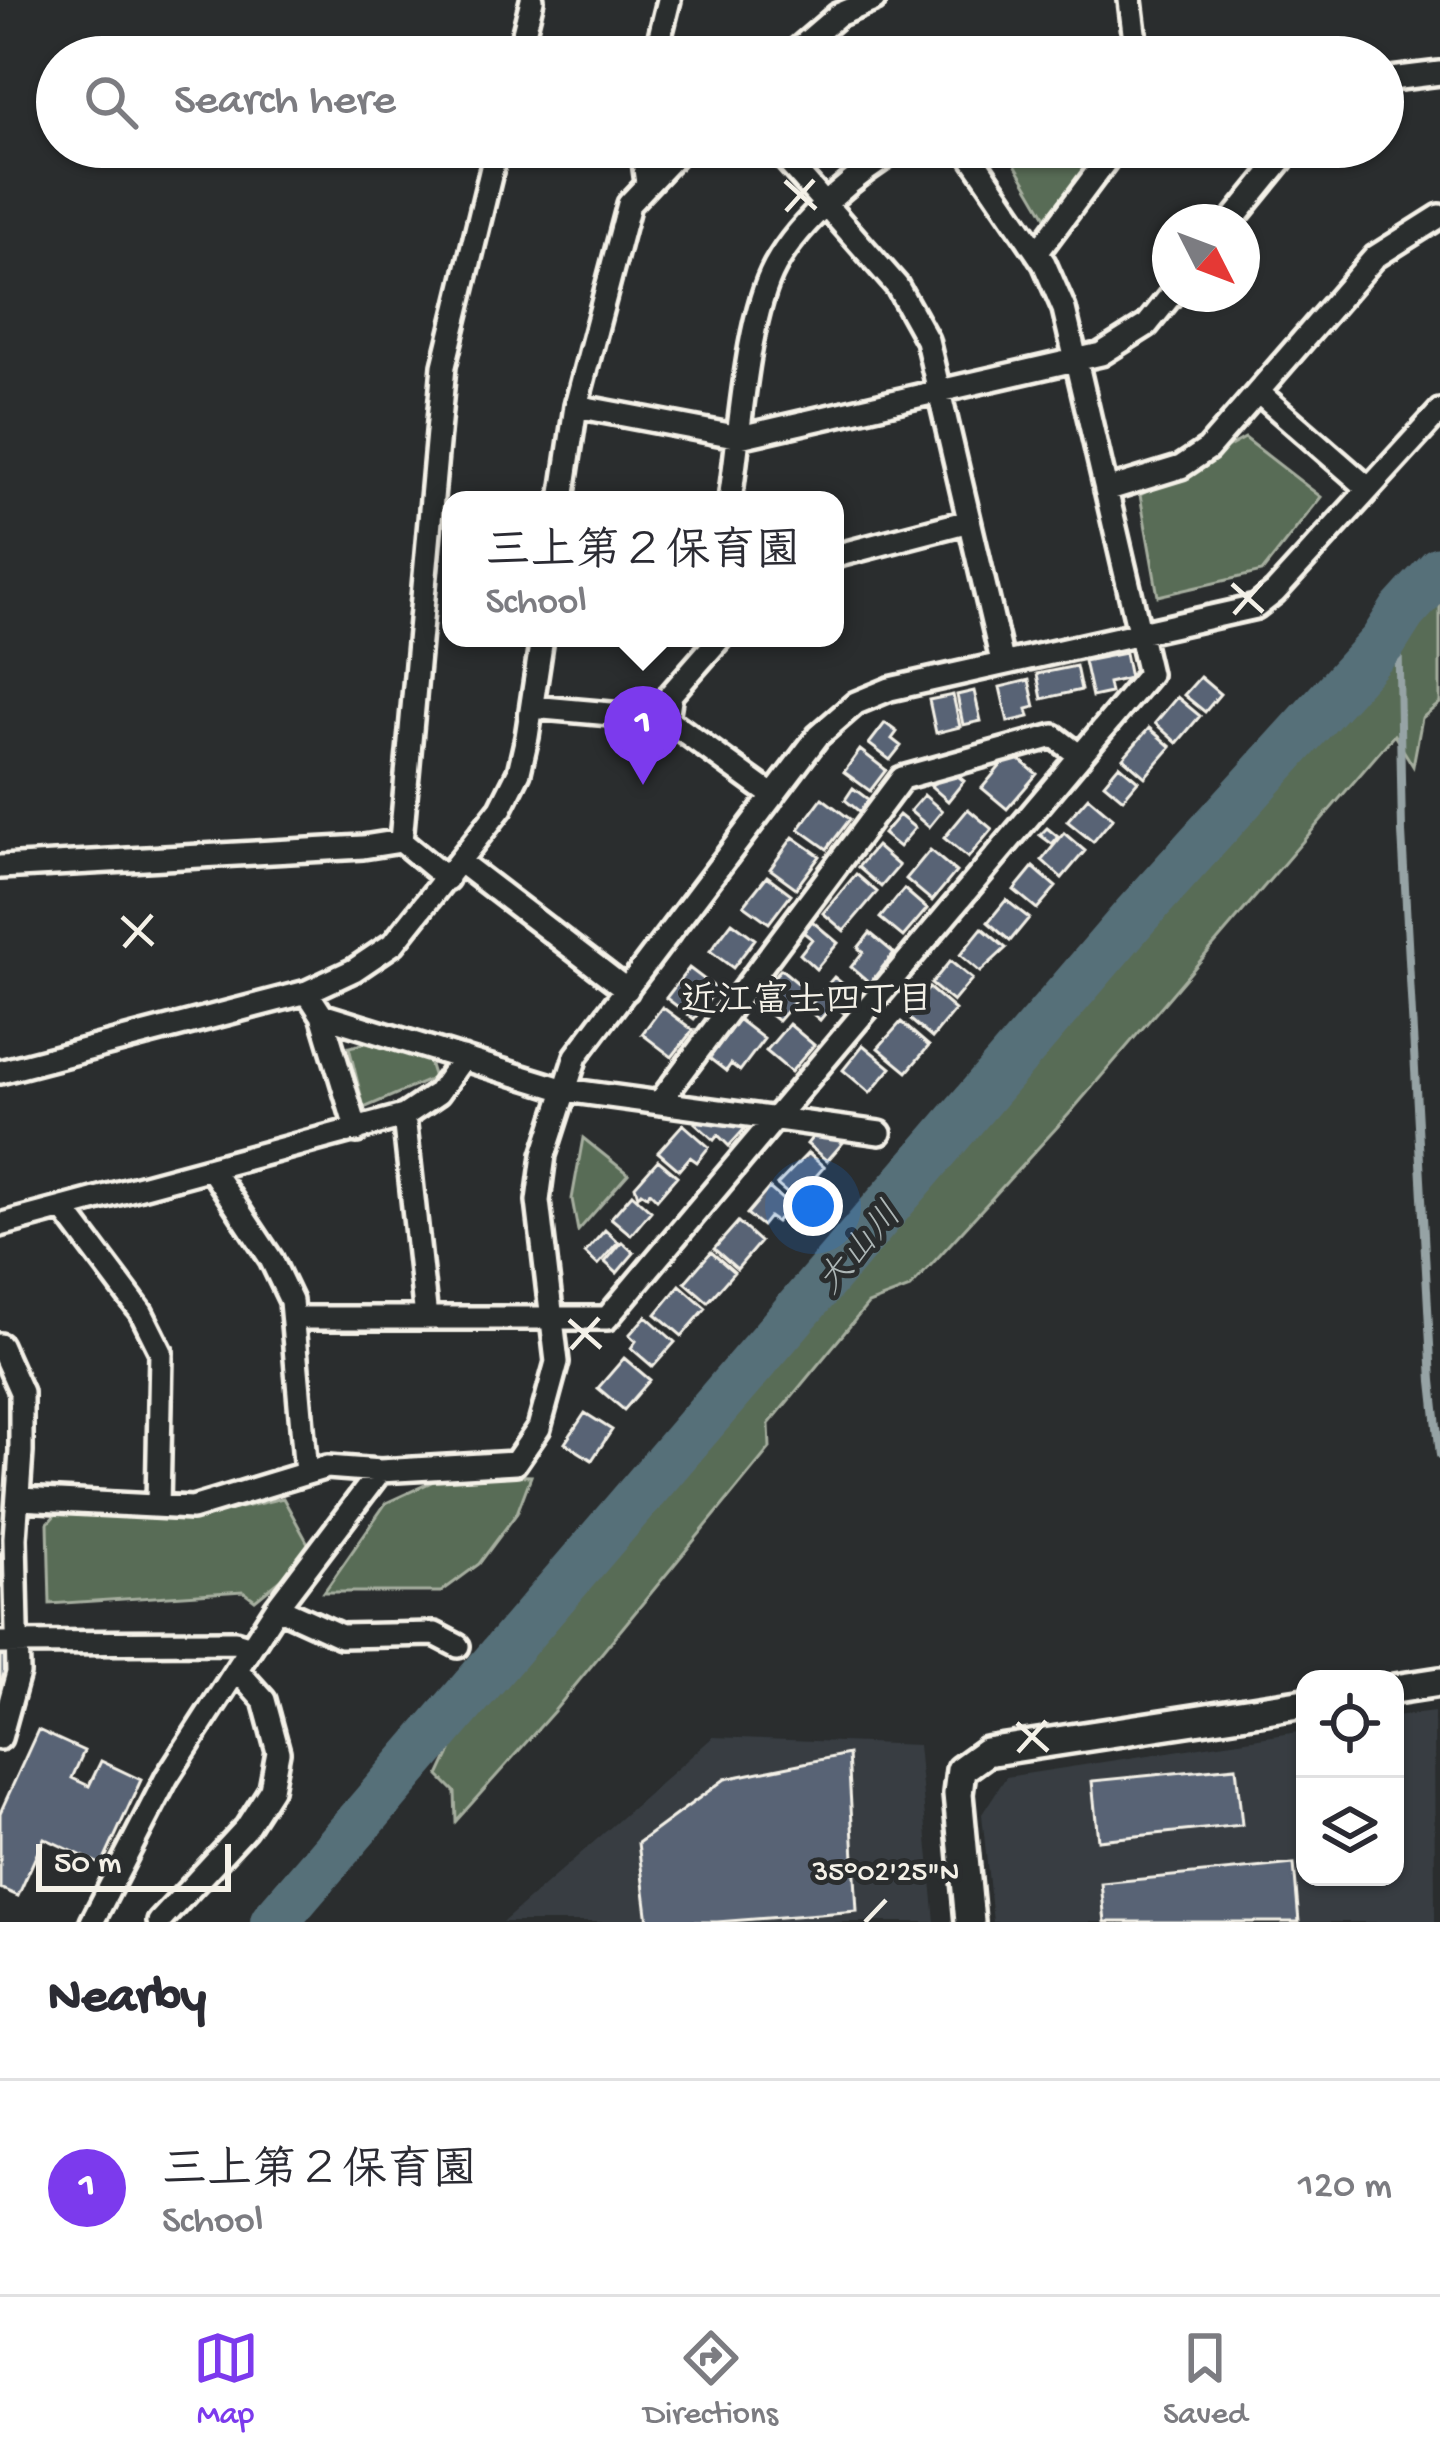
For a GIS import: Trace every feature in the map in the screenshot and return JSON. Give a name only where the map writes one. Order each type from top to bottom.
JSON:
[{"type":"street","points":[[523,36],[532,0]]},
{"type":"street","points":[[660,36],[669,0]]},
{"type":"street","points":[[814,36],[838,15],[874,0]]},
{"type":"street","points":[[1130,0],[1134,36]]},
{"type":"street","points":[[1404,77],[1440,73]]},
{"type":"street","points":[[401,841],[444,366],[491,168]]},
{"type":"street","points":[[645,168],[647,183]]},
{"type":"street","points":[[563,491],[576,406],[629,204],[662,168]]},
{"type":"street","points":[[794,168],[897,286],[927,340],[1001,662]]},
{"type":"street","points":[[731,491],[759,309],[776,264],[827,206],[870,168]]},
{"type":"street","points":[[293,1318],[607,1318],[1149,674],[1064,309],[1037,253],[979,168]]},
{"type":"street","points":[[1037,253],[1100,168]]},
{"type":"street","points":[[1246,204],[1275,168]]},
{"type":"street","points":[[1106,490],[1181,467],[1208,449],[1375,257],[1440,216]]},
{"type":"street","points":[[576,406],[740,437],[1100,354],[1147,325],[1157,312]]},
{"type":"street","points":[[1258,392],[1369,489]]},
{"type":"street","points":[[20,1499],[192,1508],[327,1467],[380,1471],[515,1463],[539,1428],[557,1362],[538,1201],[544,1155],[577,1056],[818,736],[856,704],[890,689],[1256,607],[1440,411]]},
{"type":"street","points":[[844,554],[969,521]]},
{"type":"street","points":[[0,1072],[308,992],[394,944],[501,808],[519,772],[541,647]]},
{"type":"street","points":[[667,719],[671,694],[712,647]]},
{"type":"street","points":[[532,706],[667,719],[772,796]]},
{"type":"street","points":[[659,1102],[902,778],[1054,736],[1080,756]]},
{"type":"street","points":[[0,868],[401,841],[627,990]]},
{"type":"street","points":[[308,992],[322,1015],[357,1131]]},
{"type":"street","points":[[322,1015],[566,1090],[880,1132]]},
{"type":"street","points":[[0,1225],[404,1116],[438,1094],[463,1058]]},
{"type":"street","points":[[404,1116],[426,1318]]},
{"type":"street","points":[[212,1170],[271,1259],[291,1301],[305,1473]]},
{"type":"street","points":[[63,1208],[141,1312],[161,1352],[158,1506]]},
{"type":"street","points":[[0,1345],[21,1392],[20,1499],[8,1538],[9,1643],[18,1673],[0,1738]]},
{"type":"street","points":[[92,1922],[167,1777],[278,1607],[380,1471]]},
{"type":"street","points":[[278,1607],[341,1636],[435,1634],[458,1646]]},
{"type":"street","points":[[9,1643],[235,1642],[251,1647]]},
{"type":"street","points":[[159,1922],[246,1828],[271,1789],[278,1752],[264,1700],[236,1670]]},
{"type":"street","points":[[1404,1688],[1440,1682]]},
{"type":"street","points":[[970,1922],[958,1794],[961,1770],[986,1752],[1296,1704]]},
{"type":"shaded area","points":[[1434,1712],[1435,1922],[993,1922],[982,1814],[1006,1777],[1296,1732],[1296,1886],[1404,1886],[1404,1716]]},
{"type":"shaded area","points":[[713,1737],[918,1745],[935,1922],[503,1922]]},
{"type":"green space","points":[[1017,168],[1087,168],[1046,217]]},
{"type":"green space","points":[[1245,438],[1321,497],[1262,572],[1158,596],[1140,495]]},
{"type":"green space","points":[[1440,568],[1440,703],[1422,718],[1413,766],[1394,735],[1069,1114],[910,1288],[868,1304],[769,1424],[770,1448],[555,1710],[456,1821],[455,1792],[439,1776],[502,1641],[1184,833],[1370,627]]},
{"type":"green space","points":[[366,1043],[429,1062],[434,1078],[364,1108],[349,1047]]},
{"type":"green space","points":[[583,1138],[628,1174],[578,1231],[572,1199]]},
{"type":"green space","points":[[449,1474],[531,1476],[517,1513],[479,1564],[441,1592],[324,1592],[386,1503]]},
{"type":"green space","points":[[283,1498],[309,1545],[285,1576],[255,1600],[243,1591],[50,1604],[48,1523],[63,1506],[166,1515],[235,1509]]},
{"type":"building","points":[[1125,653],[1130,678],[1108,683],[1110,693],[1092,697],[1084,661]]},
{"type":"building","points":[[1076,666],[1081,690],[1042,699],[1037,674]]},
{"type":"building","points":[[1200,677],[1220,694],[1205,712],[1184,695]]},
{"type":"building","points":[[1029,680],[1035,707],[1027,709],[1029,717],[1008,722],[1000,687]]},
{"type":"building","points":[[974,691],[981,721],[963,725],[957,695]]},
{"type":"building","points":[[953,695],[960,727],[936,733],[929,700]]},
{"type":"building","points":[[1177,697],[1200,716],[1177,743],[1155,723]]},
{"type":"building","points":[[885,723],[897,732],[892,739],[901,746],[890,760],[869,744]]},
{"type":"building","points":[[1149,728],[1171,747],[1145,777],[1123,758]]},
{"type":"building","points":[[860,750],[886,770],[870,791],[844,772]]},
{"type":"building","points":[[1011,753],[1037,774],[1007,809],[982,788]]},
{"type":"building","points":[[1119,765],[1138,781],[1123,799],[1104,783]]},
{"type":"building","points":[[947,767],[964,781],[948,801],[931,786]]},
{"type":"building","points":[[853,788],[869,800],[860,812],[845,800]]},
{"type":"building","points":[[924,795],[942,811],[929,827],[910,811]]},
{"type":"building","points":[[1088,797],[1113,818],[1093,842],[1067,821]]},
{"type":"building","points":[[822,798],[850,819],[827,849],[799,829]]},
{"type":"building","points":[[968,809],[992,829],[968,858],[944,838]]},
{"type":"building","points":[[899,815],[915,828],[899,847],[883,834]]},
{"type":"building","points":[[1047,828],[1058,837],[1052,844],[1040,835]]},
{"type":"building","points":[[1064,833],[1085,851],[1062,878],[1042,860]]},
{"type":"building","points":[[793,837],[820,856],[796,888],[770,869]]},
{"type":"building","points":[[876,846],[899,866],[881,887],[858,867]]},
{"type":"building","points":[[930,850],[956,872],[932,901],[906,879]]},
{"type":"building","points":[[1033,867],[1056,887],[1037,909],[1014,890]]},
{"type":"building","points":[[856,874],[877,892],[844,931],[823,913]]},
{"type":"building","points":[[767,876],[791,894],[769,923],[744,905]]},
{"type":"building","points":[[904,889],[927,909],[903,937],[880,918]]},
{"type":"building","points":[[1006,900],[1029,918],[1010,941],[988,922]]},
{"type":"building","points":[[812,921],[838,943],[816,969],[800,954],[812,939],[803,932]]},
{"type":"building","points":[[732,922],[755,939],[733,968],[710,951]]},
{"type":"building","points":[[982,928],[1006,948],[980,972],[960,955]]},
{"type":"building","points":[[870,933],[894,953],[870,983],[851,967]]},
{"type":"building","points":[[950,961],[972,979],[953,1002],[931,984]]},
{"type":"building","points":[[689,968],[717,989],[694,1019],[666,998]]},
{"type":"building","points":[[781,969],[805,989],[778,1021],[759,1006],[775,987],[769,982]]},
{"type":"building","points":[[834,977],[859,997],[845,1014],[833,1004],[820,1020],[807,1009]]},
{"type":"building","points":[[929,988],[955,1010],[932,1038],[906,1016]]},
{"type":"building","points":[[662,1007],[693,1030],[672,1057],[642,1034]]},
{"type":"building","points":[[738,1019],[764,1039],[740,1071],[731,1064],[726,1071],[709,1058]]},
{"type":"building","points":[[901,1022],[929,1046],[907,1072],[878,1048]]},
{"type":"building","points":[[789,1024],[814,1045],[791,1072],[766,1051]]},
{"type":"building","points":[[863,1045],[891,1068],[870,1093],[843,1070]]},
{"type":"building","points":[[711,1105],[749,1124],[729,1146],[695,1123]]},
{"type":"building","points":[[827,1119],[848,1137],[827,1161],[807,1144]]},
{"type":"building","points":[[683,1124],[709,1147],[697,1162],[690,1157],[679,1170],[658,1152]]},
{"type":"building","points":[[808,1153],[824,1167],[795,1200],[777,1185]]},
{"type":"building","points":[[658,1160],[677,1176],[657,1199],[650,1192],[638,1196],[635,1186]]},
{"type":"building","points":[[769,1188],[790,1206],[776,1222],[769,1217],[762,1226],[747,1214]]},
{"type":"building","points":[[632,1194],[651,1211],[631,1235],[611,1218]]},
{"type":"building","points":[[738,1222],[760,1242],[737,1269],[714,1249]]},
{"type":"building","points":[[605,1230],[618,1242],[598,1265],[585,1253]]},
{"type":"building","points":[[622,1242],[634,1253],[617,1273],[605,1262]]},
{"type":"building","points":[[711,1252],[734,1272],[708,1302],[685,1282]]},
{"type":"building","points":[[680,1285],[706,1308],[682,1336],[656,1314]]},
{"type":"building","points":[[646,1316],[675,1342],[653,1367],[631,1348],[636,1341],[629,1335]]},
{"type":"building","points":[[624,1358],[650,1380],[624,1410],[598,1388]]},
{"type":"building","points":[[585,1413],[612,1430],[592,1460],[565,1443]]},
{"type":"building","points":[[0,1553],[14,1554],[10,1589],[0,1587]]},
{"type":"building","points":[[0,1651],[17,1655],[7,1696],[0,1695]]},
{"type":"building","points":[[38,1730],[84,1751],[72,1778],[89,1786],[101,1761],[141,1780],[102,1865],[44,1838],[18,1896],[0,1888],[0,1813]]},
{"type":"building","points":[[848,1754],[857,1911],[717,1922],[648,1922],[638,1843],[725,1779]]},
{"type":"building","points":[[1236,1767],[1242,1825],[1098,1840],[1092,1781]]},
{"type":"building","points":[[1294,1864],[1299,1922],[1105,1922],[1101,1883]]},
{"type":"waterway","name":"大山川","points":[[274,1922],[1137,914],[1383,642],[1402,612],[1440,570]]},
{"type":"waterway","points":[[1398,618],[1402,832],[1440,1455]]},
{"type":"place","name":"三上第２保育園","points":[[643,785]]},
{"type":"district","name":"近江富士四丁目","points":[[807,997]]}]
